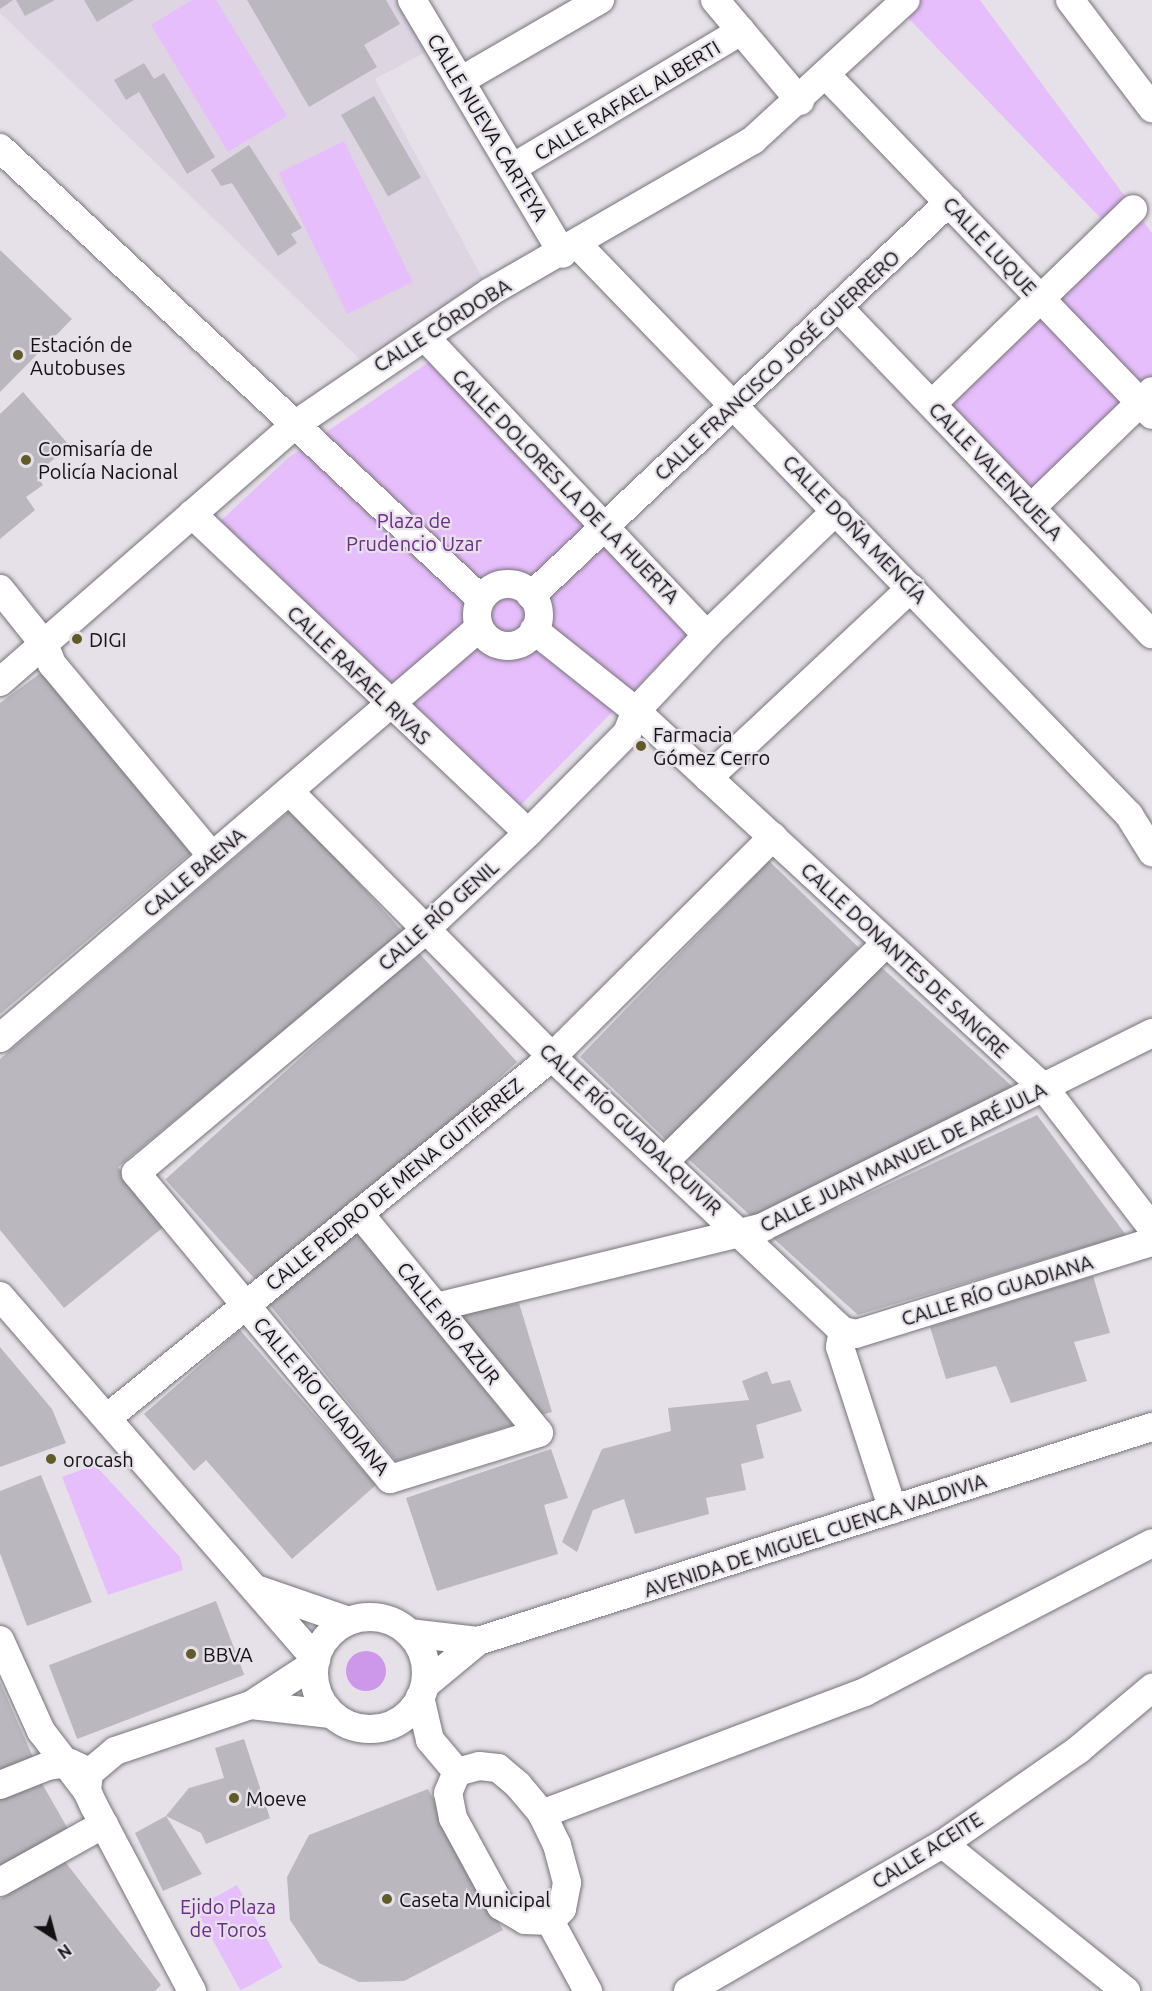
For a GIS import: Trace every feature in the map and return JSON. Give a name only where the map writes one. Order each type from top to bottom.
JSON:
[{"type":"street","name":"CALLE NUEVA CARTEYA","points":[[412,0],[512,168],[571,250]]},
{"type":"street","points":[[460,81],[600,0]]},
{"type":"street","points":[[716,0],[800,101]]},
{"type":"street","name":"CALLE CÓRDOBA","points":[[0,682],[293,426],[490,292],[571,250],[753,140],[828,77],[906,0]]},
{"type":"street","points":[[1070,0],[1152,108]]},
{"type":"street","name":"CALLE RAFAEL ALBERTI","points":[[512,168],[741,31]]},
{"type":"street","name":"CALLE LUQUE","points":[[828,77],[1040,298],[1148,403]]},
{"type":"street","points":[[0,147],[293,426],[481,599]]},
{"type":"street","name":"CALLE FRANCISCO JOSÉ GUERRERO","points":[[531,596],[949,202]]},
{"type":"street","points":[[932,404],[1133,210]]},
{"type":"street","name":"CALLE DOÑA MENCÍA","points":[[571,250],[735,403],[1129,815],[1152,852]]},
{"type":"street","name":"CALLE VALENZUELA","points":[[839,308],[1152,634]]},
{"type":"street","name":"CALLE DOLORES LA DE LA HUERTA","points":[[425,337],[707,634]]},
{"type":"street","points":[[1031,508],[1148,403]]},
{"type":"street","name":"CALLE RÍO GENIL","points":[[245,1306],[136,1173],[424,931],[528,833],[627,733],[636,711],[707,634],[836,511]]},
{"type":"street","name":"CALLE RAFAEL RIVAS","points":[[192,514],[387,704],[528,833]]},
{"type":"street","points":[[506,585],[531,596],[538,612],[534,630],[521,643],[501,646],[479,628],[481,599],[506,585]]},
{"type":"street","points":[[708,778],[911,588]]},
{"type":"street","points":[[0,589],[44,644],[52,664],[213,856]]},
{"type":"street","name":"CALLE BAENA","points":[[0,1038],[289,791],[387,704],[479,628]]},
{"type":"street","name":"CALLE DONANTES DE SANGRE","points":[[534,630],[636,711],[885,944],[1046,1089],[1152,1228]]},
{"type":"street","name":"CALLE RÍO GUADALQUIVIR","points":[[289,791],[424,931],[552,1056],[741,1232],[843,1331]]},
{"type":"street","name":"CALLE PEDRO DE MENA GUTIÉRREZ","points":[[107,1418],[552,1056],[773,837]]},
{"type":"street","points":[[664,1162],[885,944]]},
{"type":"street","name":"CALLE JUAN MANUEL DE ARÉJULA","points":[[436,1307],[763,1227],[1046,1089],[1152,1033]]},
{"type":"street","name":"CALLE RÍO AZUR","points":[[359,1213],[538,1432]]},
{"type":"street","name":"CALLE RÍO GUADIANA","points":[[843,1331],[856,1334],[1152,1242]]},
{"type":"street","points":[[0,1296],[257,1589],[315,1662]]},
{"type":"street","name":"CALLE RÍO GUADIANA","points":[[245,1306],[390,1479],[538,1432]]},
{"type":"street","points":[[843,1331],[840,1347],[893,1510]]},
{"type":"street","name":"AVENIDA DE MIGUEL CUENCA VALDIVIA","points":[[409,1633],[478,1641],[1152,1427]]},
{"type":"street","points":[[542,1814],[865,1692],[1152,1543]]},
{"type":"street","points":[[257,1589],[349,1621],[382,1618],[409,1633],[424,1657],[423,1691],[430,1740]]},
{"type":"street","points":[[330,1714],[316,1691],[315,1662],[325,1639],[349,1621]]},
{"type":"street","points":[[0,1640],[41,1731],[82,1776],[187,1989]]},
{"type":"street","name":"AVENIDA DE MIGUEL CUENCA VALDIVIA","points":[[423,1691],[478,1641]]},
{"type":"street","points":[[0,1785],[82,1776],[115,1751],[251,1705],[315,1662]]},
{"type":"street","name":"CALLE ACEITE","points":[[688,1991],[943,1844],[1078,1750],[1152,1688]]},
{"type":"street","points":[[392,1725],[423,1691]]},
{"type":"street","points":[[251,1705],[330,1714],[366,1730],[392,1725],[430,1740],[457,1772]]},
{"type":"street","points":[[479,1766],[498,1768],[542,1814],[567,1883],[562,1909],[550,1921],[525,1920],[501,1906],[491,1890],[453,1818],[448,1793],[457,1772],[479,1766]]},
{"type":"street","points":[[0,1882],[104,1824]]},
{"type":"street","points":[[943,1844],[1126,1991]]},
{"type":"street","points":[[550,1921],[588,1991]]},
{"type":"shaded area","points":[[0,0],[412,0],[439,45],[375,79],[490,292],[371,370],[0,13]]},
{"type":"shaded area","points":[[366,1651],[374,1652],[380,1657],[385,1663],[385,1679],[380,1685],[374,1690],[366,1691],[358,1690],[352,1685],[347,1679],[346,1671],[347,1663],[352,1657],[358,1652]]},
{"type":"green space","points":[[192,0],[216,0],[287,116],[228,152],[151,25]]},
{"type":"green space","points":[[891,0],[980,0],[1152,233],[1152,391],[1031,508],[932,404],[1112,230]]},
{"type":"green space","points":[[344,141],[413,282],[347,314],[278,173]]},
{"type":"green space","name":"Plaza de Prudencio Uzar","points":[[432,360],[691,632],[515,811],[214,527],[288,458]]},
{"type":"green space","points":[[95,1465],[180,1557],[183,1570],[108,1595],[62,1477]]},
{"type":"green space","name":"Ejido Plaza de Toros","points":[[237,1885],[283,1967],[241,1990],[195,1908]]},
{"type":"building","points":[[0,0],[13,0],[0,9]]},
{"type":"building","points":[[16,0],[55,0],[25,16]]},
{"type":"building","points":[[84,0],[134,0],[97,22]]},
{"type":"building","points":[[247,0],[386,0],[400,24],[364,45],[377,67],[309,107]]},
{"type":"building","points":[[144,63],[154,79],[164,73],[215,157],[187,174],[139,92],[126,100],[114,80]]},
{"type":"building","points":[[374,96],[421,177],[388,196],[341,115]]},
{"type":"building","points":[[249,145],[302,228],[291,234],[297,243],[278,256],[232,183],[221,186],[211,170]]},
{"type":"building","name":"Estación de Autobuses","points":[[0,250],[72,319],[0,392]]},
{"type":"building","name":"Comisaría de Policía Nacional","points":[[23,392],[69,445],[36,475],[43,485],[26,497],[35,510],[0,539],[0,414]]},
{"type":"building","points":[[42,672],[193,851],[0,1014],[0,703]]},
{"type":"building","points":[[292,809],[403,932],[118,1167],[166,1225],[64,1308],[0,1230],[0,1059]]},
{"type":"building","points":[[769,861],[859,948],[670,1143],[580,1057]]},
{"type":"building","points":[[418,952],[517,1062],[264,1289],[165,1180]]},
{"type":"building","points":[[881,967],[1014,1088],[752,1217],[686,1157]]},
{"type":"building","points":[[1037,1115],[1126,1235],[858,1315],[773,1238]]},
{"type":"building","points":[[356,1231],[513,1425],[396,1461],[269,1304]]},
{"type":"building","points":[[1093,1276],[1110,1333],[1074,1342],[1087,1381],[1011,1403],[996,1366],[946,1379],[930,1327]]},
{"type":"building","points":[[519,1303],[552,1412],[541,1415],[460,1315]]},
{"type":"building","points":[[240,1330],[376,1485],[292,1559],[206,1460],[194,1471],[144,1414]]},
{"type":"building","points":[[0,1347],[52,1409],[66,1443],[0,1467]]},
{"type":"building","points":[[767,1371],[772,1384],[790,1380],[802,1411],[756,1425],[764,1458],[741,1464],[746,1490],[706,1498],[709,1514],[635,1534],[624,1499],[593,1510],[577,1552],[562,1542],[602,1449],[671,1431],[668,1408],[749,1400],[742,1381]]},
{"type":"building","points":[[551,1449],[568,1498],[544,1505],[558,1554],[437,1591],[406,1498]]},
{"type":"building","points":[[41,1475],[92,1602],[27,1626],[0,1553],[0,1491]]},
{"type":"building","points":[[216,1601],[244,1675],[77,1739],[49,1665]]},
{"type":"building","points":[[0,1682],[33,1757],[0,1770]]},
{"type":"building","points":[[244,1739],[270,1818],[206,1844],[201,1833],[166,1816],[189,1788],[224,1778],[215,1748]]},
{"type":"building","points":[[40,1780],[68,1829],[0,1872],[0,1794]]},
{"type":"building","name":"Caseta Municipal","points":[[428,1789],[503,1930],[404,1981],[359,1982],[319,1963],[290,1920],[287,1877],[309,1835]]},
{"type":"building","points":[[166,1816],[202,1874],[163,1891],[135,1833]]},
{"type":"building","points":[[63,1859],[161,1985],[155,1991],[0,1991],[0,1899]]},
{"type":"place","name":"Estación de Autobuses","points":[[18,355]]},
{"type":"place","name":"Comisaría de Policía Nacional","points":[[26,460]]},
{"type":"place","name":"DIGI","points":[[77,639]]},
{"type":"place","name":"Farmacia Gómez Cerro","points":[[641,746]]},
{"type":"place","name":"orocash","points":[[51,1459]]},
{"type":"place","name":"BBVA","points":[[191,1654]]},
{"type":"place","name":"Moeve","points":[[234,1798]]},
{"type":"place","name":"Caseta Municipal","points":[[387,1899]]}]
